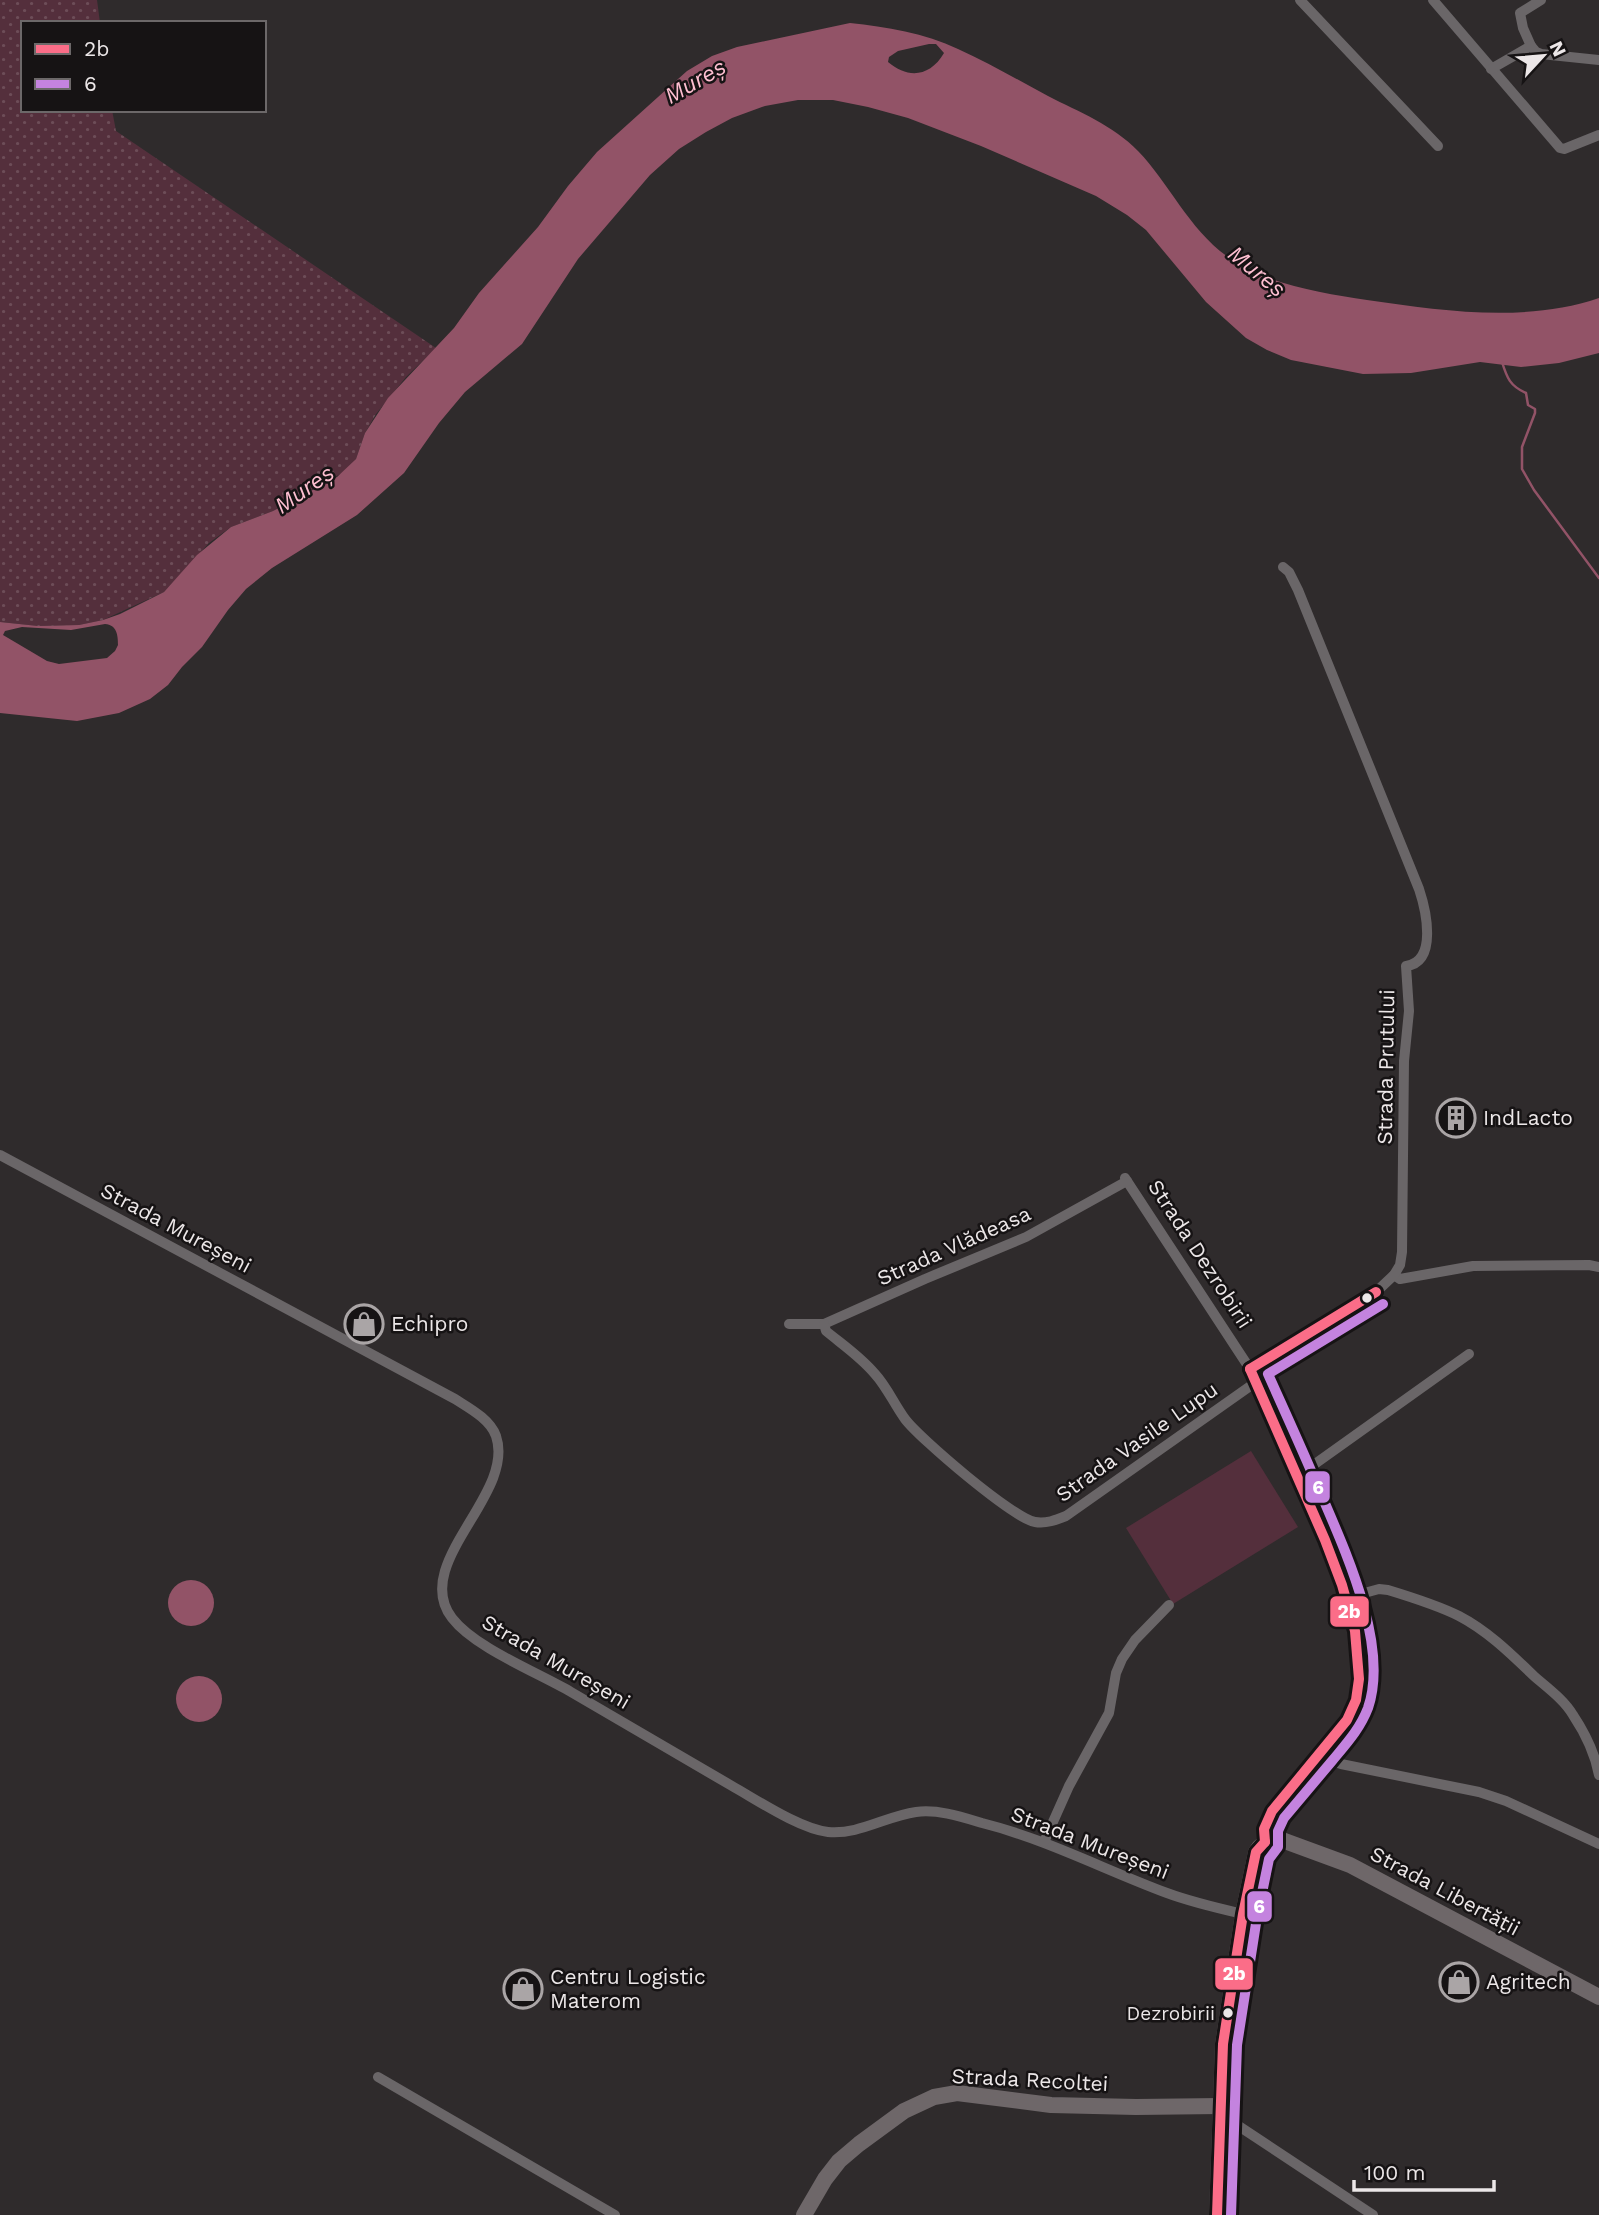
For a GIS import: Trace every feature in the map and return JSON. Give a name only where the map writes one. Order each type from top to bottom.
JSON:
[{"type":"main road","name":"Strada Libertății","points":[[1265,1842],[1282,1840],[1350,1865],[1599,1997]]},
{"type":"main road","name":"Strada Dezrobirii","points":[[1217,2215],[1223,2044],[1243,1914],[1256,1852],[1265,1842]]},
{"type":"main road","name":"Strada Recoltei","points":[[804,2215],[839,2161],[904,2111],[934,2097],[957,2093],[1051,2105],[1220,2109]]},
{"type":"street","points":[[1433,0],[1560,148],[1564,149],[1599,135]]},
{"type":"street","points":[[1541,0],[1520,13],[1523,28],[1536,52],[1599,60]]},
{"type":"street","points":[[1303,1],[1438,146]]},
{"type":"street","points":[[1491,69],[1531,46]]},
{"type":"street","name":"Strada Prutului","points":[[1283,567],[1289,572],[1298,590],[1425,908],[1425,949],[1421,960],[1406,966],[1409,1011],[1404,1061],[1402,1252],[1400,1265],[1394,1275]]},
{"type":"street","name":"Strada Mureșeni","points":[[0,1155],[455,1399],[481,1416],[496,1434],[499,1453],[495,1474],[451,1557],[443,1581],[442,1600],[452,1618],[466,1632],[762,1804],[810,1827],[829,1832],[852,1830],[918,1811],[943,1813],[1044,1842],[1169,1894],[1243,1914]]},
{"type":"street","name":"Strada Vlădeasa","points":[[789,1324],[824,1324],[1026,1237],[1126,1180]]},
{"type":"street","name":"Strada Dezrobirii","points":[[1126,1180],[1250,1369],[1298,1476],[1346,1598],[1357,1655],[1359,1680],[1355,1706],[1348,1720],[1290,1786],[1272,1811],[1264,1829],[1265,1842]]},
{"type":"street","points":[[1250,1369],[1376,1292],[1394,1275],[1400,1279],[1473,1266],[1599,1267]]},
{"type":"street","name":"Strada Vasile Lupu","points":[[824,1324],[826,1331],[877,1376],[905,1420],[930,1446],[1017,1514],[1033,1522],[1052,1522],[1066,1516],[1256,1382]]},
{"type":"street","points":[[1298,1476],[1469,1354]]},
{"type":"street","points":[[1346,1598],[1378,1589],[1388,1590],[1456,1615],[1474,1625],[1526,1668],[1572,1713],[1597,1763],[1599,1775]]},
{"type":"street","points":[[1044,1842],[1069,1786],[1109,1713],[1116,1673],[1122,1659],[1135,1640],[1168,1605]]},
{"type":"street","points":[[1320,1753],[1341,1764],[1479,1792],[1506,1801],[1599,1844]]},
{"type":"street","points":[[377,2077],[615,2215]]},
{"type":"street","points":[[1220,2109],[1373,2215]]},
{"type":"shaded area","points":[[0,0],[97,0],[100,21],[21,21],[21,112],[112,112],[116,131],[436,348],[406,377],[376,414],[365,433],[356,459],[344,472],[273,511],[231,527],[209,543],[164,592],[103,620],[79,625],[38,626],[0,622]]},
{"type":"shaded area","points":[[1251,1451],[1298,1527],[1173,1604],[1126,1528]]},
{"type":"water","name":"Mureș","points":[[850,23],[891,29],[945,43],[1118,134],[1150,164],[1204,235],[1231,259],[1246,268],[1279,282],[1315,291],[1454,311],[1513,313],[1571,306],[1599,298],[1599,353],[1559,363],[1521,367],[1480,362],[1411,373],[1363,374],[1291,360],[1246,338],[1206,302],[1146,230],[1096,196],[981,146],[908,118],[868,107],[833,100],[798,100],[765,106],[732,118],[706,132],[679,149],[650,175],[578,259],[522,344],[465,392],[439,423],[404,473],[357,515],[272,568],[246,589],[202,647],[168,685],[150,699],[119,713],[77,721],[0,713],[0,622],[38,626],[79,625],[120,614],[164,592],[197,555],[231,527],[273,511],[337,477],[356,459],[365,433],[388,398],[454,328],[479,293],[538,227],[597,152],[687,71],[712,56],[737,47]],"holes":[[[936,44],[944,53],[925,71],[911,73],[888,62],[889,57],[898,51]],[[105,624],[114,628],[118,641],[115,651],[107,658],[59,664],[47,661],[3,635],[5,631],[22,627],[71,630]]]},
{"type":"water","points":[[191,1580],[207,1587],[214,1603],[207,1619],[191,1626],[175,1619],[168,1603],[175,1587]]},
{"type":"water","points":[[199,1676],[216,1682],[222,1699],[216,1716],[199,1722],[182,1716],[176,1699],[182,1682]]},
{"type":"waterway","points":[[1502,362],[1510,381],[1526,393],[1528,405],[1535,409],[1522,447],[1522,469],[1534,490],[1599,578]]},
{"type":"transit line","name":"2b","points":[[1250,1369],[1376,1292]]},
{"type":"transit line","name":"6","points":[[1231,2215],[1237,2045],[1269,1859],[1278,1847],[1278,1831],[1284,1818],[1361,1723],[1368,1708],[1373,1683],[1373,1655],[1368,1626],[1351,1566],[1268,1374],[1383,1304]]},
{"type":"transit line","name":"2b","points":[[1250,1369],[1342,1585],[1355,1631],[1359,1679],[1356,1700],[1347,1720],[1272,1811],[1264,1829],[1265,1842]]},
{"type":"transit line","name":"2b","points":[[1217,2215],[1223,2044],[1243,1914],[1256,1852],[1265,1842]]},
{"type":"place","name":"IndLacto","points":[[1456,1118]]},
{"type":"place","name":"Echipro","points":[[364,1324]]},
{"type":"place","name":"Agritech","points":[[1459,1982]]},
{"type":"place","name":"Centru Logistic Materom","points":[[523,1989]]},
{"type":"place","name":"Dezrobirii","points":[[1228,2013]]}]
